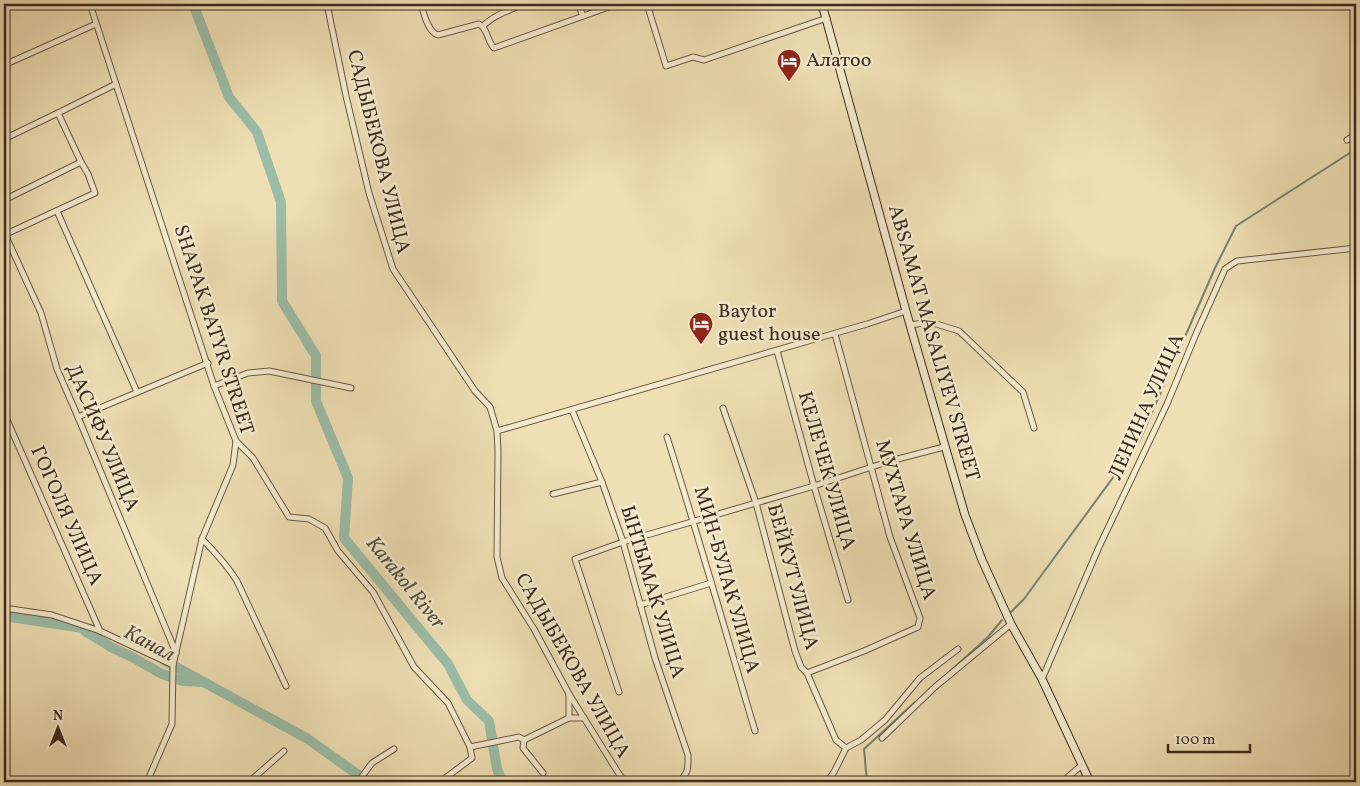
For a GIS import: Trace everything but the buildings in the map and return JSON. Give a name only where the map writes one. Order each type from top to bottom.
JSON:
[{"type":"street","name":"SHAPAK BATYR STREET","points":[[90,4],[214,386],[236,441],[234,465],[202,539],[173,665],[172,724],[148,782]]},
{"type":"street","name":"САДЫБЕКОВА УЛИЦА","points":[[327,4],[369,193],[393,269],[475,391],[490,407],[497,431],[497,557],[502,578],[534,629],[568,694],[625,782]]},
{"type":"street","points":[[421,4],[430,29],[436,35],[479,24],[483,26],[493,48],[617,4]]},
{"type":"street","points":[[483,26],[487,22],[524,4]]},
{"type":"street","points":[[578,4],[583,16]]},
{"type":"street","points":[[647,4],[666,66],[692,58],[704,60],[827,18]]},
{"type":"street","name":"ABSAMAT MASALIYEV STREET","points":[[822,4],[944,447],[965,515],[982,560],[1012,624],[1042,679],[1090,782]]},
{"type":"street","points":[[4,65],[96,24]]},
{"type":"street","points":[[4,139],[116,84]]},
{"type":"street","points":[[4,234],[94,194],[90,180],[58,113]]},
{"type":"street","points":[[1347,140],[1356,134]]},
{"type":"street","points":[[4,200],[81,162]]},
{"type":"street","points":[[57,211],[137,392]]},
{"type":"street","name":"ДАСИФУ УЛИЦА","points":[[4,234],[41,313],[57,369],[176,654]]},
{"type":"street","name":"ЛЕНИНА УЛИЦА","points":[[1042,679],[1099,547],[1168,404],[1225,269],[1237,261],[1356,248]]},
{"type":"street","points":[[497,431],[835,334],[906,311]]},
{"type":"street","points":[[910,325],[930,322],[959,331],[1023,392],[1034,428]]},
{"type":"street","name":"МУХТАРА УЛИЦА","points":[[807,673],[918,627],[920,618],[890,536],[835,334]]},
{"type":"street","name":"КЕЛЕЧЕК УЛИЦА","points":[[777,351],[848,600]]},
{"type":"street","points":[[78,417],[208,363]]},
{"type":"street","points":[[214,386],[248,374],[269,370],[351,388]]},
{"type":"street","name":"БЕЙКУТ УЛИЦА","points":[[723,408],[756,503],[801,668],[807,673],[836,740],[846,748]]},
{"type":"street","name":"ЫНТЫМАК УЛИЦА","points":[[572,410],[602,482],[623,542],[655,658],[688,755],[688,770],[679,782]]},
{"type":"street","name":"ГОГОЛЯ УЛИЦА","points":[[4,413],[100,631]]},
{"type":"street","name":"МИН-БУЛАК УЛИЦА","points":[[667,437],[694,521],[756,731]]},
{"type":"street","points":[[236,441],[253,458],[289,517],[308,519],[325,528],[338,551],[373,592],[414,667],[448,703],[470,747],[472,758],[440,782]]},
{"type":"street","points":[[619,692],[575,559],[623,542],[814,486],[890,461],[944,447]]},
{"type":"street","points":[[553,494],[602,482]]},
{"type":"street","points":[[202,539],[215,551],[237,581],[286,686]]},
{"type":"street","points":[[640,605],[711,583]]},
{"type":"street","points":[[4,608],[52,615],[100,631],[173,665]]},
{"type":"street","points":[[882,738],[935,687],[1012,624]]},
{"type":"street","points":[[827,782],[846,748],[861,740],[884,720],[920,678],[958,649]]},
{"type":"street","points":[[568,694],[569,718]]},
{"type":"street","points":[[524,740],[569,718],[584,718]]},
{"type":"street","points":[[470,747],[519,737],[524,740]]},
{"type":"street","points":[[524,740],[523,748],[543,773]]},
{"type":"street","points":[[358,782],[372,763],[394,749]]},
{"type":"street","points":[[249,782],[284,751]]},
{"type":"street","points":[[1062,782],[1082,765]]},
{"type":"waterway","name":"Karakol River","points":[[193,4],[229,97],[257,132],[281,202],[282,301],[316,356],[316,401],[348,478],[344,538],[448,664],[467,700],[489,721],[497,769],[502,782]]},
{"type":"waterway","points":[[1011,612],[1024,599],[1139,442],[1215,268],[1236,226],[1356,149]]},
{"type":"waterway","name":"Канал","points":[[4,616],[97,630]]},
{"type":"waterway","points":[[947,674],[988,637],[1002,620]]},
{"type":"waterway","name":"Канал","points":[[85,631],[162,674],[183,681],[202,682]]},
{"type":"waterway","name":"Канал","points":[[165,661],[308,739],[368,782]]},
{"type":"waterway","points":[[867,782],[864,749],[915,702]]},
{"type":"place","name":"Алатоо","points":[[789,82]]},
{"type":"place","name":"Baytor guest house","points":[[701,345]]}]
